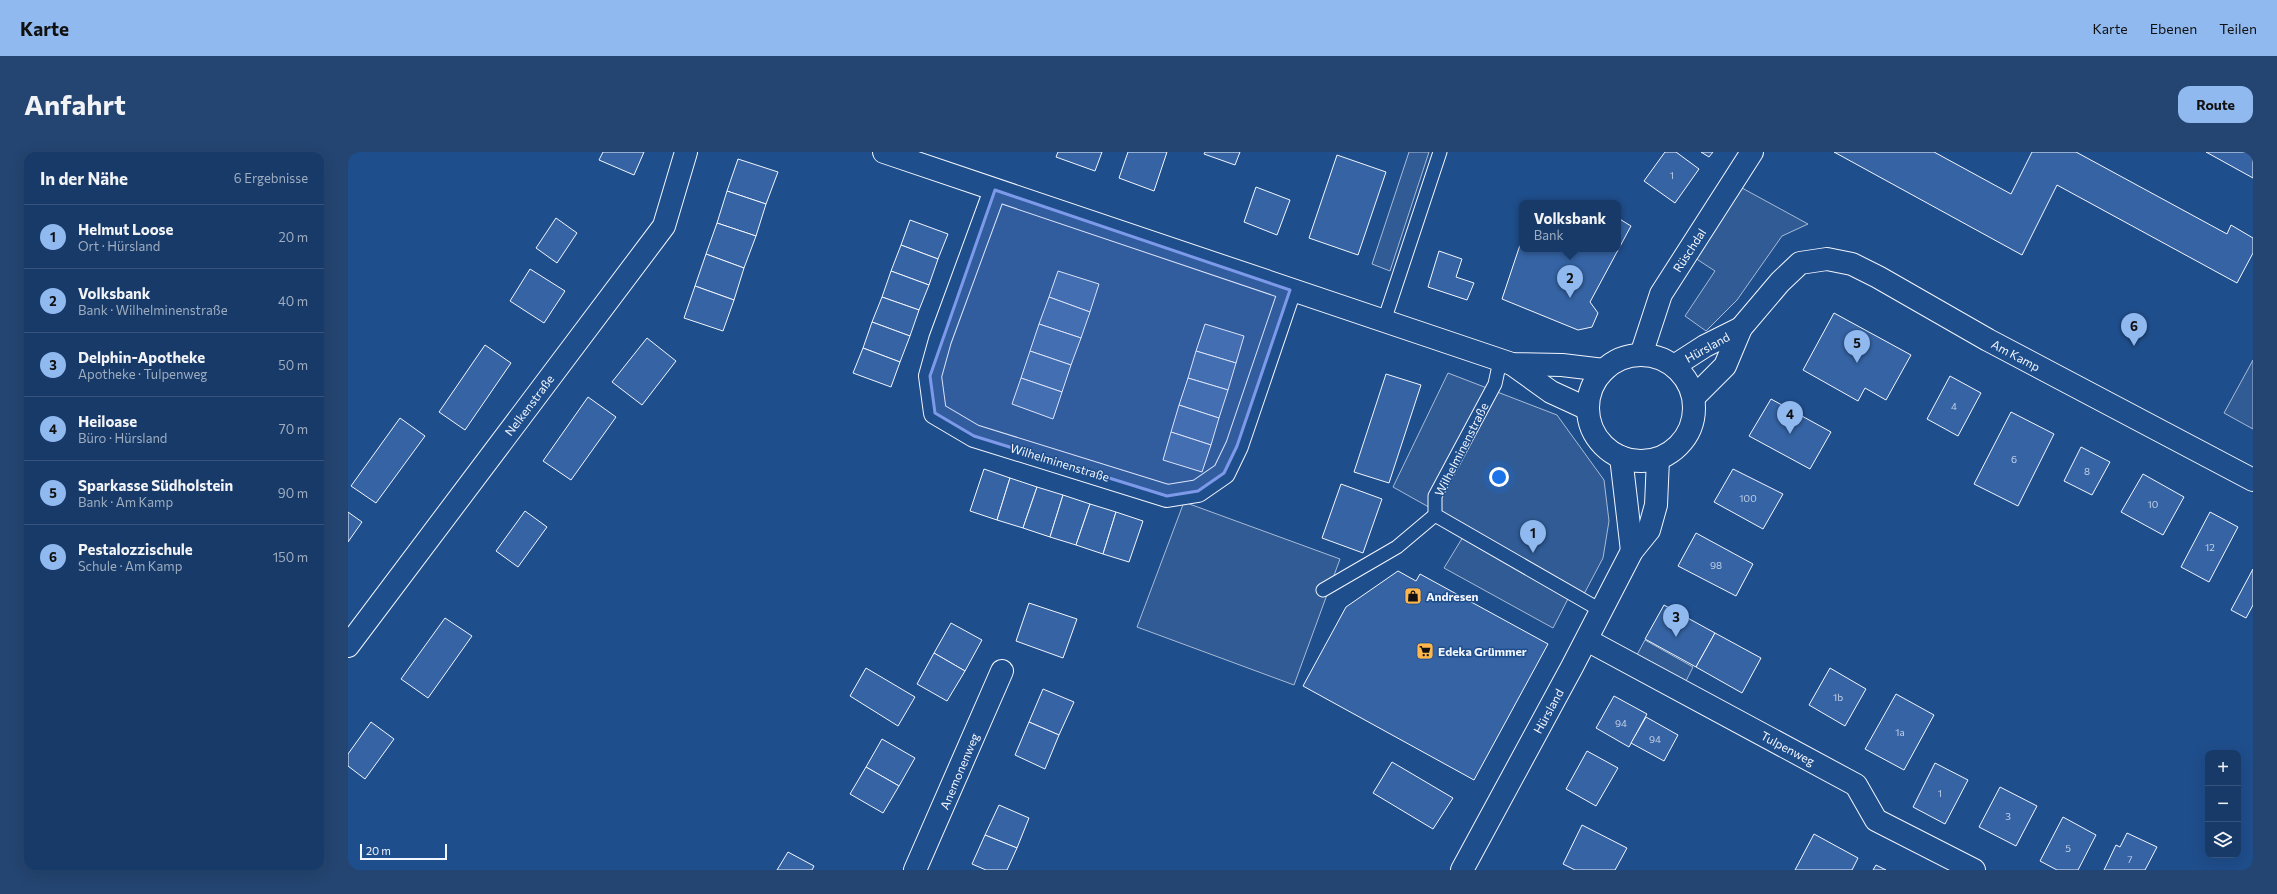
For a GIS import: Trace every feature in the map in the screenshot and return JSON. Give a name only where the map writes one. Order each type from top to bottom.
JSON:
[{"type":"street","name":"Nelkenstraße","points":[[348,646],[664,226],[686,152]]},
{"type":"street","points":[[884,152],[1506,363],[1551,392],[1588,409]]},
{"type":"street","name":"Rüschdal","points":[[1641,355],[1661,294],[1752,152]]},
{"type":"street","name":"Wilhelminenstraße","points":[[995,190],[940,340],[930,376],[935,413],[974,436],[1167,496],[1198,492],[1224,474],[1237,446],[1290,290]]},
{"type":"street","name":"Am Kamp","points":[[1780,282],[1800,263],[1827,259],[1852,264],[1988,340],[2253,480]]},
{"type":"street","name":"Hürsland","points":[[1694,397],[1725,366],[1741,328],[1780,282]]},
{"type":"street","name":"Hürsland","points":[[1674,366],[1705,346],[1741,328]]},
{"type":"street","points":[[1641,355],[1659,358],[1674,366],[1690,386],[1694,397],[1693,423],[1688,434],[1670,453],[1658,459],[1633,461],[1621,458],[1608,450],[1597,438],[1590,424],[1588,409],[1590,394],[1595,382],[1604,370],[1615,361],[1628,356],[1641,355]]},
{"type":"street","points":[[1506,363],[1562,365],[1604,370]]},
{"type":"street","points":[[1621,458],[1632,551]]},
{"type":"street","name":"Hürsland","points":[[1462,870],[1587,640],[1632,551],[1649,530],[1656,505],[1658,459]]},
{"type":"street","name":"Tulpenweg","points":[[1587,640],[1856,784],[1876,820],[1974,870]]},
{"type":"street","name":"Anemonenweg","points":[[915,870],[1002,671]]},
{"type":"lane","points":[[1384,322],[1440,152]]},
{"type":"lane","name":"Wilhelminenstraße","points":[[1435,515],[1435,496],[1506,363]]},
{"type":"lane","points":[[1323,590],[1397,547],[1435,515],[1602,611]]},
{"type":"highlighted area","points":[[995,190],[1290,290],[1237,446],[1224,473],[1198,491],[1167,496],[974,436],[935,413],[930,376]]},
{"type":"shaded area","points":[[1409,152],[1429,152],[1390,271],[1372,264]]},
{"type":"shaded area","points":[[1742,188],[1808,224],[1782,236],[1737,300],[1706,331],[1685,316],[1715,271],[1695,258]]},
{"type":"shaded area","points":[[2253,360],[2253,429],[2224,413]]},
{"type":"shaded area","points":[[1448,373],[1557,415],[1604,480],[1609,521],[1603,558],[1584,594],[1393,487]]},
{"type":"shaded area","points":[[1184,502],[1340,559],[1294,685],[1137,627]]},
{"type":"shaded area","points":[[1466,532],[1571,593],[1553,628],[1444,568]]},
{"type":"shaded area","points":[[1645,640],[1693,667],[1681,691],[1632,664]]},
{"type":"building","points":[[603,152],[644,152],[634,175],[599,160]]},
{"type":"building","points":[[1058,152],[1102,152],[1095,171],[1056,157]]},
{"type":"building","points":[[1128,152],[1167,152],[1154,191],[1119,178]]},
{"type":"building","points":[[1205,152],[1240,152],[1235,165],[1204,154]]},
{"type":"building","points":[[1665,152],[1676,152],[1699,169],[1675,203],[1644,181]]},
{"type":"building","points":[[1701,152],[1713,152],[1709,157]]},
{"type":"building","points":[[1834,152],[1934,152],[2011,194],[2032,152],[2076,152],[2227,234],[2231,225],[2253,238],[2253,253],[2237,283],[2057,185],[2022,255]]},
{"type":"building","points":[[2206,152],[2253,152],[2253,178]]},
{"type":"building","points":[[1337,155],[1386,172],[1358,255],[1309,238]]},
{"type":"building","points":[[738,159],[778,172],[766,204],[727,191]]},
{"type":"building","points":[[1256,187],[1290,200],[1277,235],[1244,222]]},
{"type":"building","points":[[727,191],[766,204],[756,236],[717,223]]},
{"type":"building","points":[[556,218],[577,233],[557,263],[536,248]]},
{"type":"building","points":[[910,220],[948,234],[938,259],[901,245]]},
{"type":"building","points":[[1621,220],[1631,226],[1621,245]]},
{"type":"building","points":[[717,223],[756,236],[744,268],[706,254]]},
{"type":"building","points":[[901,245],[938,259],[929,285],[891,271]]},
{"type":"building","points":[[1519,248],[1519,252],[1617,252],[1590,302],[1598,313],[1592,327],[1578,330],[1502,299]]},
{"type":"building","points":[[1439,251],[1462,259],[1456,277],[1474,283],[1467,300],[1428,287]]},
{"type":"building","points":[[706,254],[744,268],[734,300],[695,286]]},
{"type":"building","points":[[530,269],[565,291],[544,323],[510,301]]},
{"type":"building","points":[[891,271],[929,285],[919,310],[882,297]]},
{"type":"building","points":[[1058,271],[1099,284],[1090,312],[1049,297]]},
{"type":"building","points":[[695,286],[734,300],[723,331],[684,318]]},
{"type":"building","points":[[882,297],[919,310],[910,336],[872,322]]},
{"type":"building","points":[[1049,297],[1090,312],[1081,338],[1039,324]]},
{"type":"building","points":[[1834,313],[1911,355],[1886,400],[1865,388],[1858,401],[1803,370]]},
{"type":"building","points":[[872,322],[910,336],[900,362],[863,348]]},
{"type":"building","points":[[1039,324],[1081,338],[1071,365],[1030,351]]},
{"type":"building","points":[[1205,324],[1244,336],[1236,363],[1196,351]]},
{"type":"building","points":[[647,338],[676,361],[642,405],[612,382]]},
{"type":"building","points":[[485,345],[511,363],[465,430],[439,412]]},
{"type":"building","points":[[863,348],[900,362],[891,387],[853,373]]},
{"type":"building","points":[[1030,351],[1071,365],[1062,392],[1021,378]]},
{"type":"building","points":[[1196,351],[1236,363],[1228,390],[1188,378]]},
{"type":"building","points":[[1386,374],[1421,385],[1389,483],[1354,472]]},
{"type":"building","points":[[1950,376],[1981,393],[1958,436],[1927,419]]},
{"type":"building","points":[[1021,378],[1062,392],[1053,419],[1012,404]]},
{"type":"building","points":[[1188,378],[1228,390],[1219,418],[1179,405]]},
{"type":"building","points":[[588,397],[616,417],[571,480],[543,461]]},
{"type":"building","points":[[1771,399],[1831,432],[1810,469],[1749,436]]},
{"type":"building","points":[[1179,405],[1219,418],[1211,445],[1171,432]]},
{"type":"building","points":[[2011,412],[2054,434],[2018,506],[1974,484]]},
{"type":"building","points":[[400,418],[425,436],[376,503],[351,486]]},
{"type":"building","points":[[1171,432],[1211,445],[1202,472],[1163,460]]},
{"type":"building","points":[[2081,447],[2110,462],[2092,495],[2064,481]]},
{"type":"building","points":[[984,469],[1010,478],[997,520],[970,511]]},
{"type":"building","points":[[1733,469],[1783,494],[1763,529],[1714,502]]},
{"type":"building","points":[[2143,474],[2184,497],[2163,535],[2121,512]]},
{"type":"building","points":[[1010,478],[1037,487],[1023,528],[997,520]]},
{"type":"building","points":[[1341,484],[1382,499],[1363,553],[1322,538]]},
{"type":"building","points":[[1037,487],[1063,495],[1050,537],[1023,528]]},
{"type":"building","points":[[1063,495],[1090,504],[1076,545],[1050,537]]},
{"type":"building","points":[[1090,504],[1116,512],[1103,554],[1076,545]]},
{"type":"building","points":[[525,511],[547,527],[518,567],[496,551]]},
{"type":"building","points":[[348,512],[362,522],[348,542]]},
{"type":"building","points":[[1116,512],[1143,521],[1129,562],[1103,554]]},
{"type":"building","points":[[2210,512],[2238,527],[2209,582],[2181,567]]},
{"type":"building","points":[[1696,533],[1753,564],[1736,596],[1678,566]]},
{"type":"building","points":[[2253,569],[2253,605],[2246,618],[2231,610]]},
{"type":"building","points":[[1398,571],[1416,581],[1420,574],[1548,644],[1474,780],[1303,686],[1346,607]]},
{"type":"building","points":[[1029,603],[1077,619],[1063,658],[1016,641]]},
{"type":"building","points":[[1664,605],[1715,633],[1696,667],[1645,639]]},
{"type":"building","points":[[445,618],[472,636],[428,698],[401,679]]},
{"type":"building","points":[[951,623],[982,640],[965,671],[934,653]]},
{"type":"building","points":[[1715,633],[1761,658],[1742,693],[1696,667]]},
{"type":"building","points":[[934,653],[965,671],[947,701],[917,684]]},
{"type":"building","points":[[866,668],[915,697],[898,726],[850,696]]},
{"type":"building","points":[[1830,668],[1866,689],[1845,726],[1809,705]]},
{"type":"building","points":[[1043,689],[1074,702],[1059,735],[1029,722]]},
{"type":"building","points":[[1896,694],[1934,715],[1904,770],[1865,749]]},
{"type":"building","points":[[1614,696],[1647,714],[1629,747],[1596,728]]},
{"type":"building","points":[[1646,717],[1678,735],[1664,761],[1631,743]]},
{"type":"building","points":[[371,722],[394,739],[365,779],[348,766],[348,754]]},
{"type":"building","points":[[1029,722],[1059,735],[1045,769],[1015,755]]},
{"type":"building","points":[[882,739],[915,758],[899,786],[866,767]]},
{"type":"building","points":[[1587,751],[1618,768],[1596,806],[1566,789]]},
{"type":"building","points":[[1392,762],[1453,798],[1433,829],[1373,793]]},
{"type":"building","points":[[1935,763],[1968,780],[1945,824],[1913,807]]},
{"type":"building","points":[[866,767],[899,786],[883,813],[850,794]]},
{"type":"building","points":[[2000,787],[2037,806],[2016,846],[1979,827]]},
{"type":"building","points":[[999,805],[1029,818],[1017,848],[985,835]]},
{"type":"building","points":[[2063,817],[2096,835],[2078,870],[2057,870],[2040,861]]},
{"type":"building","points":[[1582,825],[1627,848],[1615,870],[1575,870],[1563,864]]},
{"type":"building","points":[[2127,833],[2157,847],[2145,870],[2104,870],[2116,845],[2120,847]]},
{"type":"building","points":[[1814,834],[1858,858],[1852,870],[1795,870]]},
{"type":"building","points":[[985,835],[1017,848],[1007,870],[986,870],[972,864]]},
{"type":"building","points":[[788,852],[814,866],[812,870],[777,870]]},
{"type":"building","points":[[1876,865],[1886,870],[1873,870]]},
{"type":"place","name":"Volksbank","points":[[1570,298]]},
{"type":"place","name":"Pestalozzischule","points":[[2134,346]]},
{"type":"place","name":"Sparkasse Südholstein","points":[[1857,363]]},
{"type":"place","name":"Heiloase","points":[[1790,434]]},
{"type":"place","name":"Helmut Loose","points":[[1533,553]]},
{"type":"place","name":"Andresen","points":[[1413,596]]},
{"type":"place","name":"Delphin-Apotheke","points":[[1676,637]]},
{"type":"place","name":"Edeka Grümmer","points":[[1425,651]]}]
